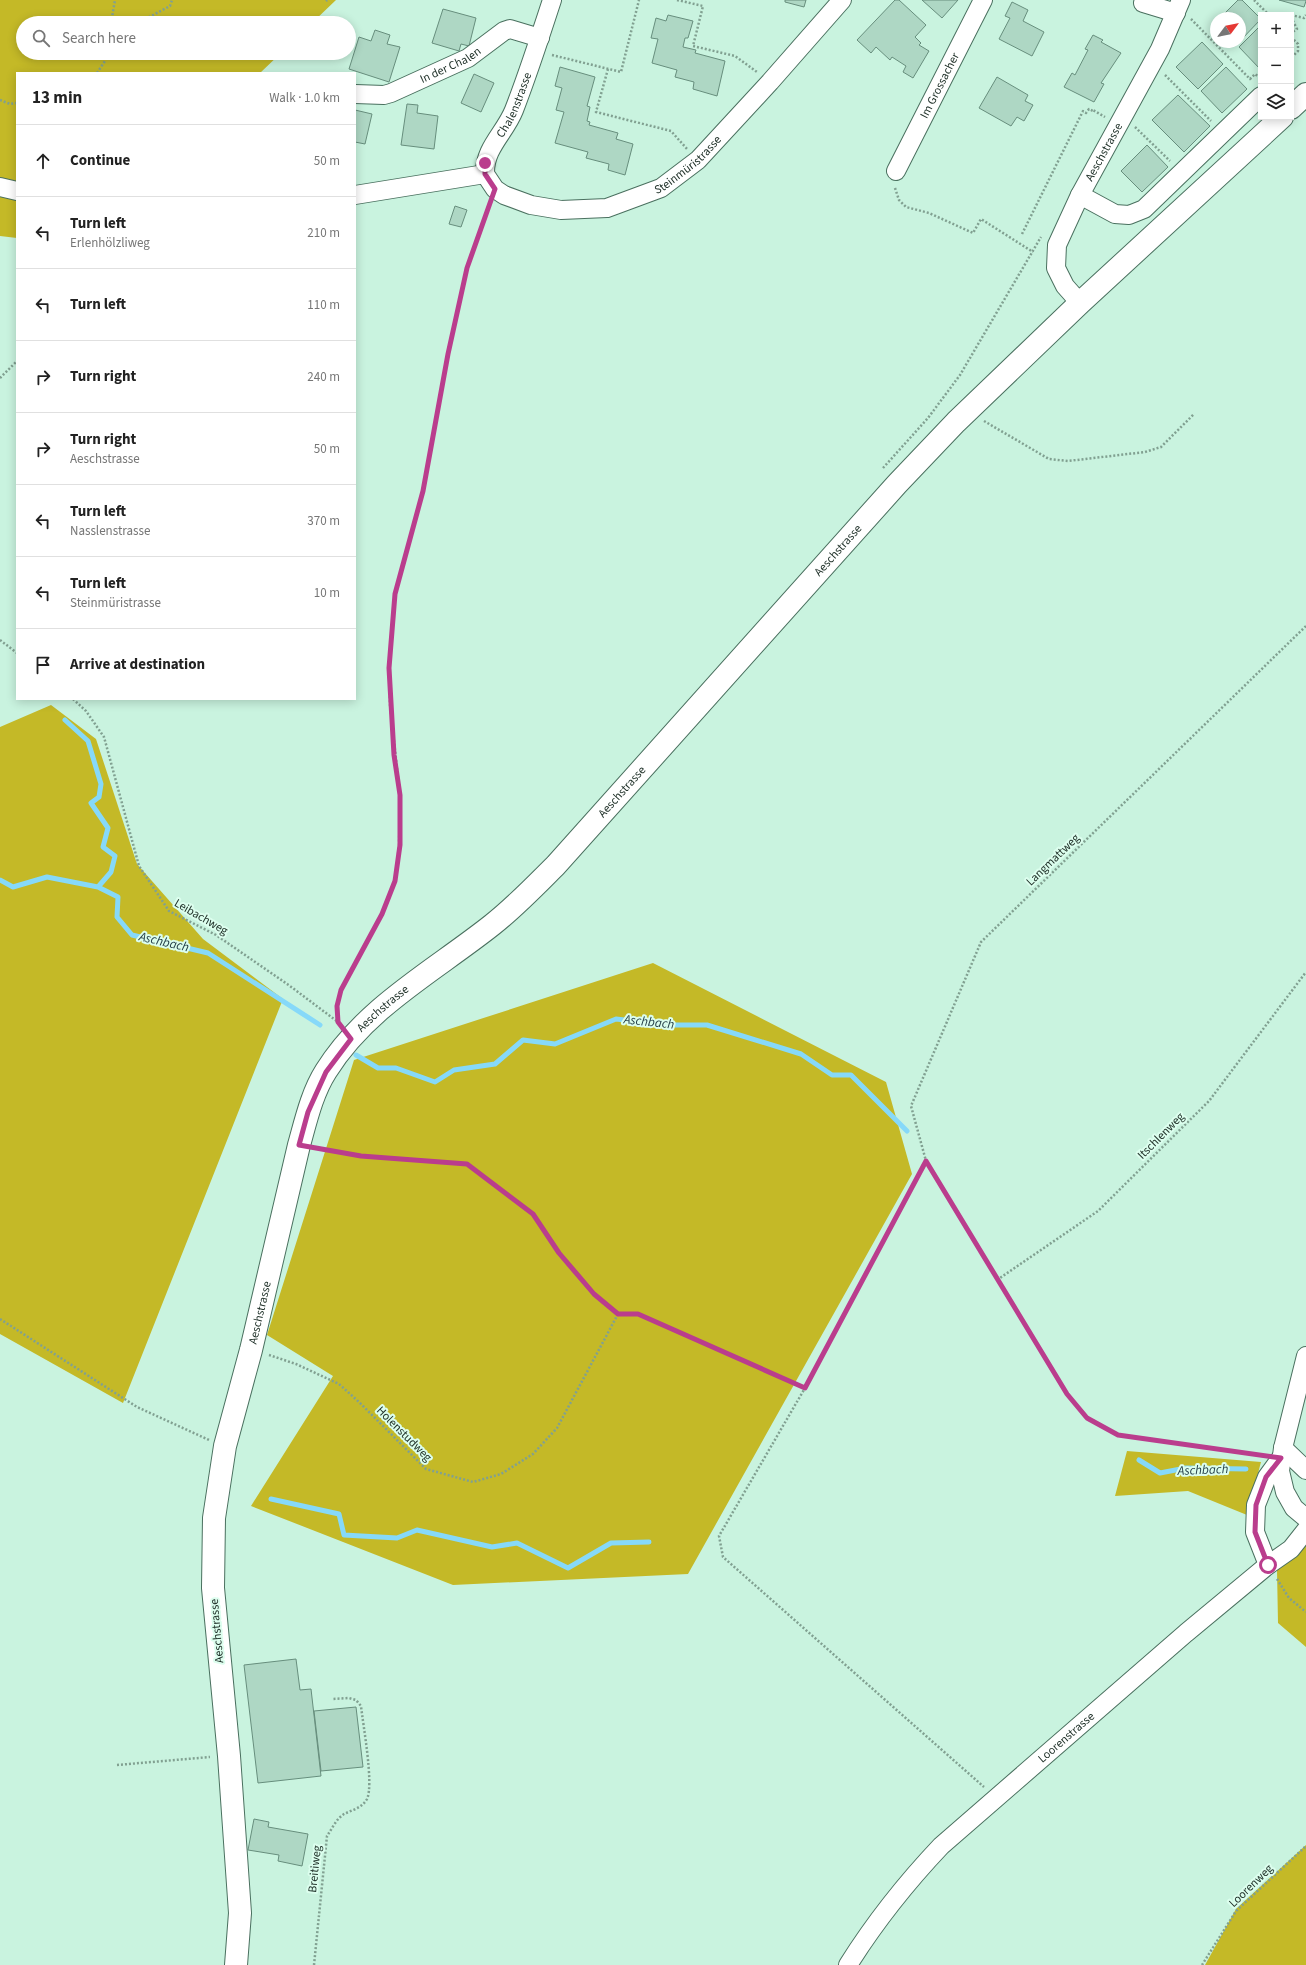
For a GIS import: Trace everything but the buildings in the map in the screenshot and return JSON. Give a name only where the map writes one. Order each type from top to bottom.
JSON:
[{"type":"main road","points":[[1294,105],[1306,94]]},
{"type":"main road","name":"Aeschstrasse","points":[[236,1965],[240,1913],[215,1757],[213,1588],[214,1518],[225,1446],[251,1350],[299,1145],[308,1112],[326,1072],[341,1030],[398,994],[492,925],[536,886],[897,484],[969,409],[1080,302],[1279,120]]},
{"type":"street","name":"Chalenstrasse","points":[[485,174],[485,163],[489,152],[513,113],[538,45],[552,0]]},
{"type":"street","name":"Steinmüristrasse","points":[[485,174],[495,189],[504,195],[531,205],[561,210],[607,208],[662,188],[698,160],[770,82],[842,0]]},
{"type":"street","name":"Im Grossacher","points":[[896,171],[983,0]]},
{"type":"street","points":[[1143,3],[1182,10]]},
{"type":"street","name":"Aeschstrasse","points":[[1080,302],[1065,286],[1056,268],[1057,245],[1080,195],[1182,10]]},
{"type":"street","name":"In der Chalen","points":[[356,94],[384,95],[392,93],[468,58],[504,31],[510,29],[538,45]]},
{"type":"street","points":[[1080,195],[1115,214],[1129,215],[1144,209],[1258,88]]},
{"type":"street","points":[[356,195],[485,174]]},
{"type":"street","points":[[0,186],[16,191]]},
{"type":"street","points":[[1306,1356],[1282,1453],[1280,1471],[1282,1485],[1294,1508],[1306,1518]]},
{"type":"street","points":[[1282,1453],[1306,1470]]},
{"type":"street","points":[[1268,1565],[1255,1532],[1256,1505],[1266,1477],[1282,1453]]},
{"type":"street","name":"Loorenstrasse","points":[[848,1965],[861,1944],[905,1884],[940,1846],[1186,1633],[1268,1565],[1291,1549],[1306,1530]]},
{"type":"path","points":[[113,16],[116,0]]},
{"type":"path","points":[[151,16],[170,6],[172,0]]},
{"type":"path","points":[[538,45],[621,72],[639,0]]},
{"type":"path","points":[[677,0],[703,6],[693,46],[736,56],[746,64]]},
{"type":"path","points":[[1254,0],[1265,12]]},
{"type":"path","points":[[1182,10],[1250,79],[1255,74],[1259,84]]},
{"type":"path","points":[[1294,16],[1304,18],[1306,14]]},
{"type":"path","points":[[1294,23],[1297,29],[1294,31]]},
{"type":"path","points":[[1294,40],[1298,44],[1298,51],[1294,55]]},
{"type":"path","points":[[98,72],[105,60]]},
{"type":"path","points":[[608,69],[596,112],[671,131],[698,160]]},
{"type":"path","points":[[1166,76],[1209,119]]},
{"type":"path","points":[[0,100],[10,104],[16,103]]},
{"type":"path","points":[[1022,234],[1083,111],[1086,113],[1089,109],[1094,110],[1105,117]]},
{"type":"path","points":[[1102,124],[1109,111]]},
{"type":"path","points":[[1139,132],[1170,162]]},
{"type":"path","points":[[896,171],[895,188],[899,200],[906,207],[929,213],[972,233],[980,219],[1033,252]]},
{"type":"path","points":[[341,1030],[337,1006],[341,990],[382,914],[395,881],[400,845],[400,795],[394,755],[389,668],[395,594],[423,491],[448,354],[467,268],[495,189]]},
{"type":"path","points":[[881,471],[928,418],[960,375],[1044,232]]},
{"type":"path","points":[[0,378],[16,362]]},
{"type":"path","points":[[969,409],[989,425],[1049,459],[1068,461],[1145,452],[1161,447],[1194,414]]},
{"type":"path","name":"Langmattweg","points":[[1282,1453],[1118,1435],[1087,1418],[1067,1394],[926,1161],[911,1106],[981,942],[1306,626]]},
{"type":"path","points":[[0,640],[16,653]]},
{"type":"path","name":"Leibachweg","points":[[74,700],[86,712],[104,737],[139,866],[168,911],[216,935],[290,986],[341,1030]]},
{"type":"path","name":"Itschlenweg","points":[[997,1280],[1098,1211],[1209,1101],[1306,972]]},
{"type":"path","points":[[341,1030],[344,1017]]},
{"type":"path","points":[[299,1145],[361,1156],[467,1164],[533,1214],[559,1253],[594,1294],[618,1314],[638,1314],[805,1388]]},
{"type":"path","points":[[926,1161],[805,1388],[719,1536],[723,1557],[996,1798]]},
{"type":"path","name":"Holenstudweg","points":[[251,1350],[296,1364],[339,1384],[359,1402],[426,1470],[473,1482],[501,1474],[533,1454],[557,1428],[618,1314]]},
{"type":"path","points":[[0,1320],[137,1407],[209,1440]]},
{"type":"path","points":[[207,1447],[211,1433]]},
{"type":"path","points":[[1268,1565],[1289,1598],[1306,1612]]},
{"type":"path","name":"Breitiweg","points":[[314,1965],[327,1836],[343,1814],[357,1809],[366,1799],[369,1784],[361,1706],[356,1700],[349,1698],[332,1699]]},
{"type":"path","points":[[116,1765],[215,1757]]},
{"type":"path","name":"Loorenweg","points":[[1202,1965],[1236,1911],[1306,1846]]},
{"type":"shaded area","points":[[0,0],[336,0],[319,16],[16,16],[16,60],[274,60],[261,72],[16,72],[16,238],[0,236]]},
{"type":"shaded area","points":[[51,705],[96,739],[137,864],[203,939],[283,999],[123,1403],[0,1334],[0,727]]},
{"type":"shaded area","points":[[653,963],[886,1082],[912,1174],[688,1574],[453,1585],[251,1506],[333,1376],[267,1335],[354,1060]]},
{"type":"shaded area","points":[[1127,1451],[1261,1462],[1247,1515],[1188,1491],[1115,1496]]},
{"type":"shaded area","points":[[1306,1542],[1306,1647],[1278,1623],[1277,1570]]},
{"type":"shaded area","points":[[1306,1845],[1306,1965],[1205,1965],[1236,1909]]},
{"type":"waterway","name":"Aschbach","points":[[65,720],[88,741],[101,784],[99,797],[91,803],[108,828],[103,847],[115,856],[111,872],[98,887]]},
{"type":"waterway","name":"Aschbach","points":[[0,880],[13,887],[47,877],[98,887],[118,897],[117,917],[132,935],[208,953],[320,1025]]},
{"type":"waterway","name":"Aschbach","points":[[356,1055],[378,1068],[396,1068],[435,1082],[454,1070],[495,1064],[523,1040],[555,1044],[616,1019],[669,1025],[707,1025],[801,1054],[832,1075],[851,1075],[907,1131]]},
{"type":"waterway","name":"Aschbach","points":[[1139,1460],[1160,1473],[1186,1468],[1246,1469]]},
{"type":"waterway","points":[[271,1499],[339,1514],[344,1535],[397,1538],[417,1530],[492,1547],[517,1543],[568,1568],[611,1543],[649,1542]]},
{"type":"route","points":[[485,163],[485,174],[495,189],[467,268],[448,354],[423,491],[395,594],[389,668],[394,755],[400,795],[400,845],[395,881],[382,914],[341,990],[337,1006],[338,1022],[351,1039],[326,1072],[308,1112],[299,1145],[361,1156],[467,1164],[533,1214],[559,1253],[594,1294],[618,1314],[638,1314],[805,1388],[926,1161],[1067,1394],[1087,1418],[1118,1435],[1281,1458],[1266,1477],[1256,1505],[1255,1532],[1268,1565]]}]
